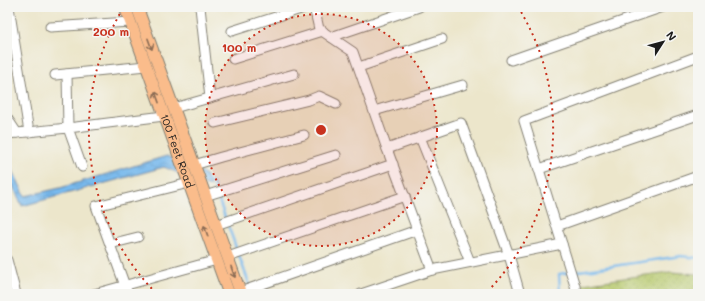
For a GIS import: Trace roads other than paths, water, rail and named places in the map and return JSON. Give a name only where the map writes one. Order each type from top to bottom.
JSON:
[{"type":"main road","name":"100 Feet Road","points":[[125,7],[229,294]]},
{"type":"main road","name":"100 Feet Road","points":[[137,7],[241,293]]},
{"type":"street","points":[[9,7],[29,132]]},
{"type":"street","points":[[200,7],[210,98]]},
{"type":"street","points":[[232,31],[307,7]]},
{"type":"street","points":[[314,7],[319,29],[353,52],[432,270]]},
{"type":"street","points":[[331,37],[419,7]]},
{"type":"street","points":[[512,60],[662,7]]},
{"type":"street","points":[[50,27],[130,22]]},
{"type":"street","points":[[233,59],[323,31]]},
{"type":"street","points":[[359,68],[442,39]]},
{"type":"street","points":[[576,294],[575,286],[524,121],[698,56]]},
{"type":"street","points":[[55,75],[146,66]]},
{"type":"street","points":[[67,74],[68,128],[82,167]]},
{"type":"street","points":[[174,108],[294,74]]},
{"type":"street","points":[[374,111],[463,85]]},
{"type":"street","points":[[215,123],[302,102],[319,96],[336,104]]},
{"type":"street","points":[[539,169],[698,115]]},
{"type":"street","points":[[7,134],[164,116]]},
{"type":"street","points":[[7,118],[17,133]]},
{"type":"street","points":[[387,149],[461,122],[509,255],[520,294]]},
{"type":"street","points":[[194,165],[304,135]]},
{"type":"street","points":[[420,137],[470,262]]},
{"type":"street","points":[[206,196],[336,155]]},
{"type":"street","points":[[216,225],[393,164]]},
{"type":"street","points":[[556,226],[698,176]]},
{"type":"street","points":[[128,294],[96,206],[189,183]]},
{"type":"street","points":[[228,257],[404,196]]},
{"type":"street","points":[[241,293],[417,230]]},
{"type":"street","points":[[110,244],[138,237]]},
{"type":"street","points":[[361,294],[432,270],[562,244]]},
{"type":"street","points":[[7,260],[10,282],[16,294]]},
{"type":"street","points":[[94,294],[216,260]]},
{"type":"water","points":[[167,156],[205,174],[211,187],[164,167],[22,206],[7,173],[7,158],[25,196],[60,188]]},
{"type":"waterway","points":[[206,179],[213,183],[215,190]]},
{"type":"waterway","points":[[217,195],[250,286]]},
{"type":"waterway","points":[[560,294],[559,274],[681,256],[698,258]]}]
